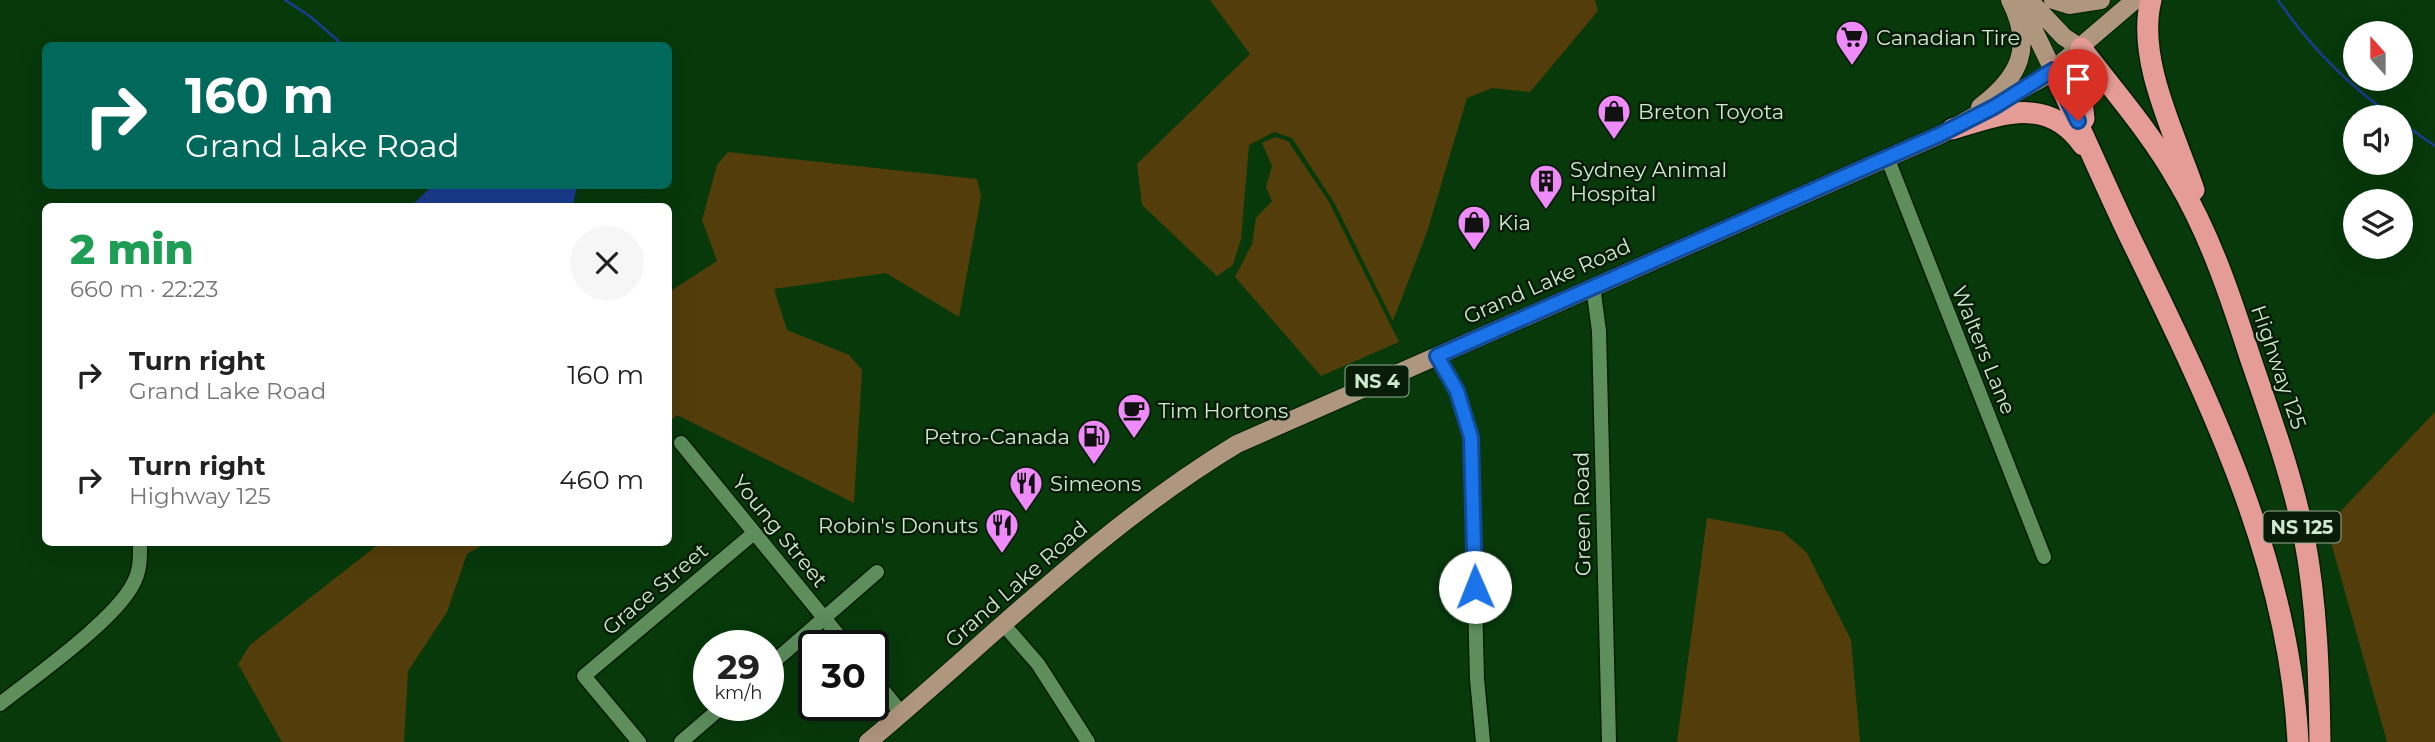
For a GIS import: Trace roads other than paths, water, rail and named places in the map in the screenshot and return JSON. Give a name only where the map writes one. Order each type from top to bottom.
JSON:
[{"type":"highway","points":[[2151,0],[2147,37],[2152,66],[2238,321]]},
{"type":"highway","points":[[2081,48],[2079,74],[2084,116],[2101,170]]},
{"type":"highway","name":"Highway 125","points":[[2081,48],[2152,141],[2179,182],[2201,226],[2238,321],[2289,475],[2304,538],[2315,636],[2320,742]]},
{"type":"highway","name":"NS 125","points":[[2053,70],[2198,379],[2246,496],[2280,615],[2298,742]]},
{"type":"highway","points":[[1952,129],[2014,112],[2033,113],[2054,119],[2070,129],[2084,147],[2126,229]]},
{"type":"main road","points":[[1952,129],[2006,83],[2020,60],[2023,36],[2010,0]]},
{"type":"main road","points":[[2018,0],[2053,70]]},
{"type":"main road","points":[[2029,0],[2064,37],[2081,48]]},
{"type":"main road","points":[[2044,0],[2081,48]]},
{"type":"main road","points":[[2053,0],[2069,5],[2101,0]]},
{"type":"main road","name":"Grand Lake Road","points":[[868,742],[1098,541],[1191,472],[1277,425],[1952,129],[1994,107],[2053,70],[2135,0]]},
{"type":"street","name":"Walters Lane","points":[[1887,157],[2044,557]]},
{"type":"street","name":"Green Road","points":[[1593,286],[1599,331],[1609,742]]},
{"type":"street","points":[[1437,356],[1457,391],[1471,437],[1476,671],[1483,742]]},
{"type":"street","name":"Young Street","points":[[681,443],[833,630]]},
{"type":"street","name":"Grace Street","points":[[639,742],[584,677],[754,533]]},
{"type":"street","points":[[0,704],[80,640],[124,598],[137,575],[140,547]]},
{"type":"street","points":[[784,653],[877,572]]},
{"type":"street","points":[[1004,625],[1047,676],[1088,742]]},
{"type":"street","points":[[889,698],[902,714]]},
{"type":"street","points":[[681,742],[705,721]]},
{"type":"water","points":[[429,189],[576,189],[574,203],[414,203]]},
{"type":"waterway","points":[[285,0],[311,17],[339,42]]},
{"type":"waterway","points":[[2278,0],[2331,64],[2378,105]]},
{"type":"waterway","points":[[2413,130],[2435,146]]},
{"type":"place","name":"Canadian Tire","points":[[1852,67]]},
{"type":"place","name":"Breton Toyota","points":[[1614,141]]},
{"type":"place","name":"Sydney Animal Hospital","points":[[1546,211]]},
{"type":"place","name":"Kia","points":[[1474,252]]},
{"type":"place","name":"Tim Hortons","points":[[1134,440]]},
{"type":"place","name":"Petro-Canada","points":[[1094,466]]},
{"type":"place","name":"Simeons","points":[[1026,513]]},
{"type":"place","name":"Robin's Donuts","points":[[1002,555]]}]
